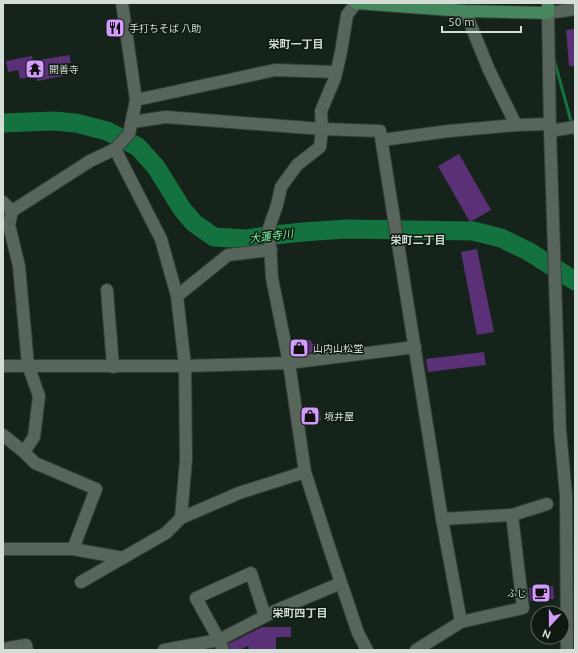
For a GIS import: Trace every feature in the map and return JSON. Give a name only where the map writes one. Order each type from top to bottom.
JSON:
[{"type":"main road","points":[[356,3],[465,11],[548,8]]},
{"type":"street","points":[[24,452],[34,437],[39,396],[28,366],[19,266],[6,228],[12,211],[90,161],[115,150],[129,134],[136,100],[122,3]]},
{"type":"street","points":[[356,3],[347,15],[335,78],[321,111],[322,129],[320,147],[297,165],[281,187],[269,228],[272,278],[289,363],[305,472],[358,633],[367,650]]},
{"type":"street","points":[[567,650],[566,496],[560,430],[549,127],[548,8],[575,8]]},
{"type":"street","points":[[465,11],[489,70],[516,125]]},
{"type":"street","points":[[136,100],[275,70],[336,72]]},
{"type":"street","points":[[132,122],[166,117],[322,129],[381,136],[516,125],[575,127]]},
{"type":"street","points":[[381,136],[442,519],[461,622]]},
{"type":"street","points":[[115,150],[161,239],[176,296],[185,366],[186,460],[181,518]]},
{"type":"street","points":[[3,202],[12,211]]},
{"type":"street","points":[[176,296],[228,255],[270,250]]},
{"type":"street","points":[[107,290],[113,367]]},
{"type":"street","points":[[3,366],[113,367],[289,363],[415,347]]},
{"type":"street","points":[[3,434],[35,463],[96,489],[73,549]]},
{"type":"street","points":[[81,582],[166,533],[181,518],[239,493],[305,472]]},
{"type":"street","points":[[442,519],[512,515],[547,504]]},
{"type":"street","points":[[416,650],[461,622],[523,608],[512,515]]},
{"type":"street","points":[[3,549],[73,549],[123,558]]},
{"type":"street","points":[[221,645],[196,598],[251,574],[265,616]]},
{"type":"street","points":[[164,650],[221,645],[265,616],[341,583]]},
{"type":"street","points":[[3,649],[26,645],[27,650]]},
{"type":"building","points":[[575,29],[575,66],[569,66],[566,30]]},
{"type":"building","points":[[69,55],[71,63],[61,64],[63,76],[37,81],[36,76],[20,79],[18,70],[8,72],[6,61],[32,56],[33,61]]},
{"type":"building","points":[[459,154],[491,210],[470,222],[438,166]]},
{"type":"building","points":[[477,249],[494,332],[477,335],[461,252]]},
{"type":"building","points":[[311,340],[312,344],[320,343],[321,351],[295,355],[293,342]]},
{"type":"building","points":[[484,352],[486,365],[428,372],[426,359]]},
{"type":"building","points":[[319,409],[321,420],[305,422],[304,411]]},
{"type":"building","points":[[553,586],[554,599],[530,601],[529,588]]},
{"type":"building","points":[[262,627],[291,627],[291,637],[276,637],[276,650],[249,650],[248,646],[239,650],[230,650],[228,644]]},
{"type":"waterway","points":[[554,59],[572,125]]},
{"type":"waterway","name":"大蓮寺川","points":[[3,123],[53,121],[76,123],[107,131],[138,147],[156,167],[182,209],[194,223],[214,237],[247,239],[303,232],[346,229],[473,231],[501,238],[528,251],[575,281]]},
{"type":"waterway","points":[[573,130],[575,136]]},
{"type":"place","name":"手打ちそば 八助","points":[[115,28]]},
{"type":"place","name":"開善寺","points":[[35,69]]},
{"type":"place","name":"山内山松堂","points":[[299,348]]},
{"type":"place","name":"境井屋","points":[[310,416]]},
{"type":"place","name":"ふじ","points":[[541,593]]},
{"type":"district","name":"栄町一丁目","points":[[296,44]]},
{"type":"district","name":"栄町二丁目","points":[[418,240]]},
{"type":"district","name":"栄町四丁目","points":[[300,613]]}]
